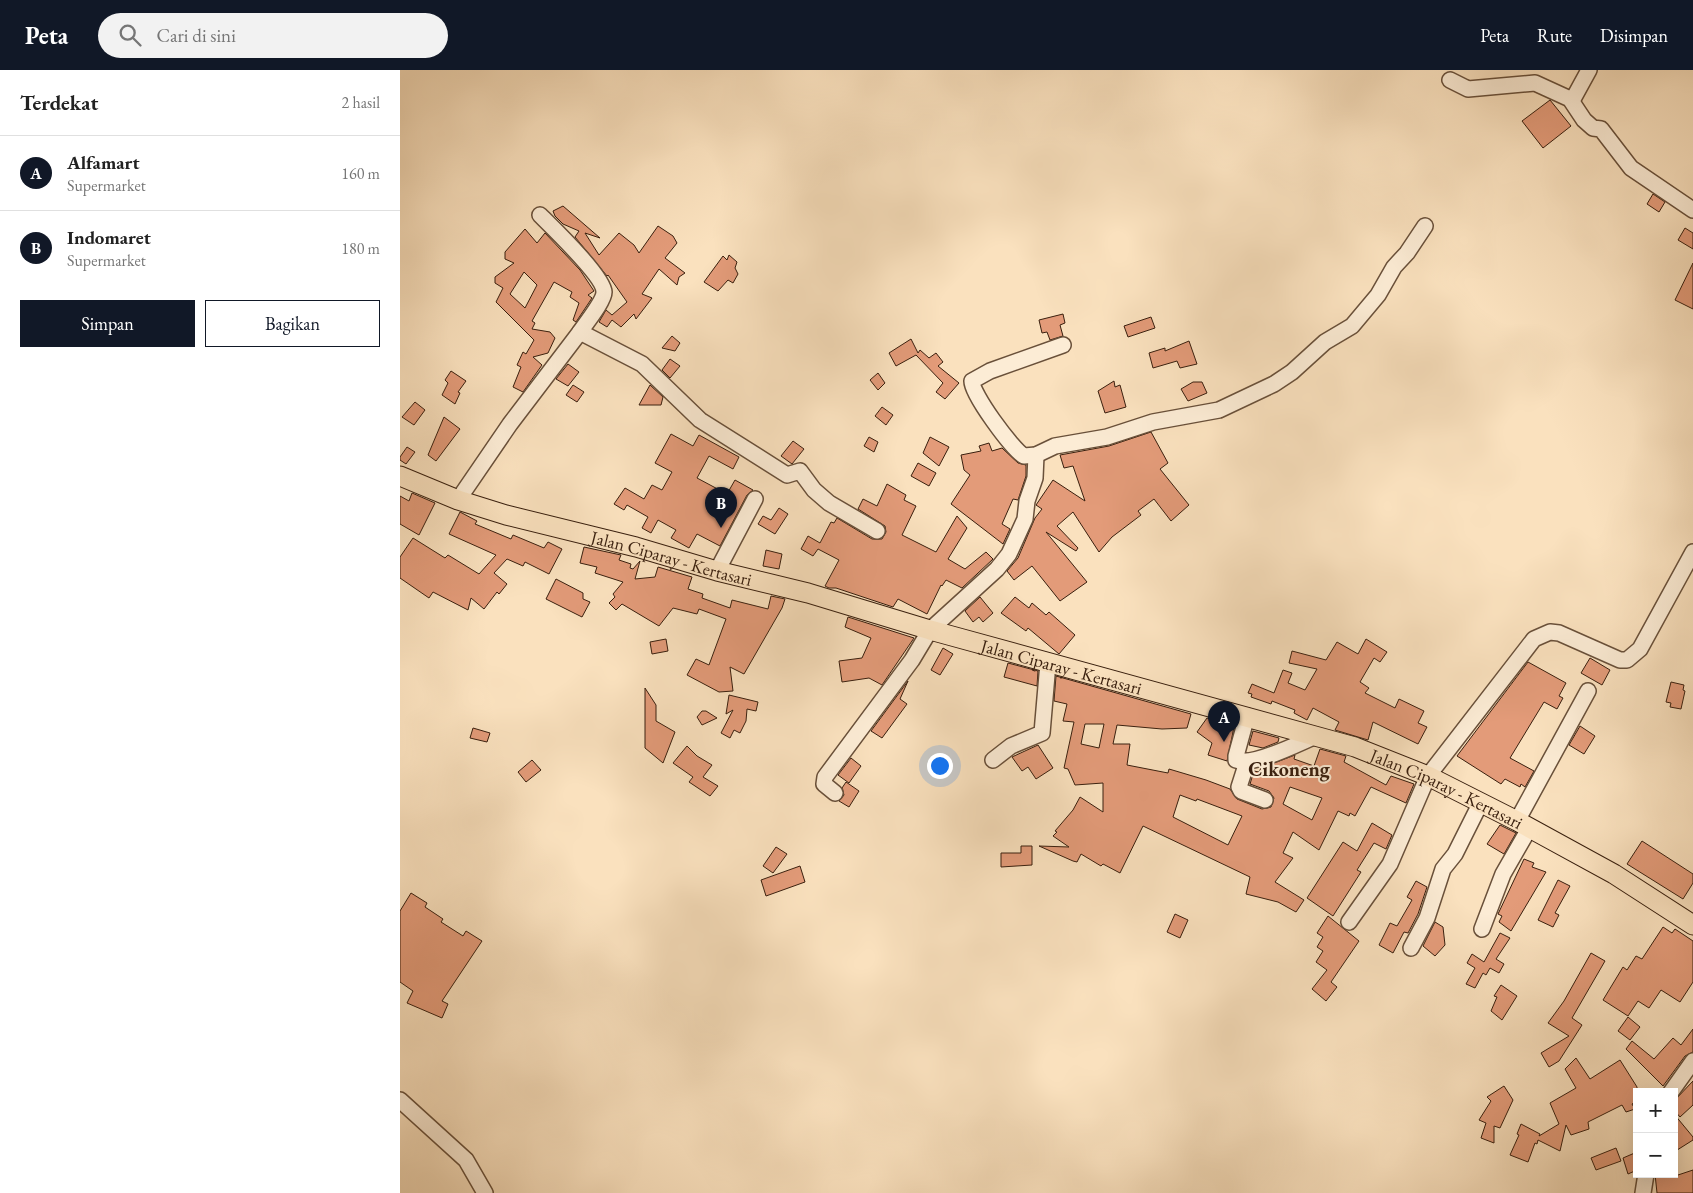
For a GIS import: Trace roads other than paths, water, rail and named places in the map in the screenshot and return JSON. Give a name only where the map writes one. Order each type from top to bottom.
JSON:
[{"type":"main road","name":"Jalan Ciparay - Kertasari","points":[[400,476],[458,500],[506,516],[636,547],[718,571],[808,593],[930,630],[1247,716],[1393,760],[1524,824],[1614,874],[1693,926]]},
{"type":"street","points":[[1572,101],[1589,70]]},
{"type":"street","points":[[1450,80],[1468,89],[1534,83],[1572,101],[1584,120],[1594,128],[1602,130],[1631,168],[1693,210]]},
{"type":"street","points":[[458,500],[510,424],[580,332],[603,296],[603,285],[572,248],[540,215]]},
{"type":"street","points":[[1063,345],[990,371],[972,381],[977,395],[1020,453],[1028,457],[1056,446],[1107,437],[1153,422],[1219,410],[1279,381],[1325,342],[1352,326],[1378,296],[1391,272],[1407,253],[1425,226]]},
{"type":"street","points":[[580,332],[642,364],[700,420],[787,475],[800,471],[814,490],[823,498],[877,531]]},
{"type":"street","points":[[835,793],[824,784],[825,777],[912,660],[930,630],[997,569],[1009,554],[1025,520],[1027,501],[1035,478],[1036,455]]},
{"type":"street","points":[[718,571],[755,499]]},
{"type":"street","points":[[1349,922],[1390,864],[1428,776],[1534,639],[1541,634],[1559,633],[1620,660],[1627,660],[1640,649],[1693,552]]},
{"type":"street","points":[[993,760],[1016,743],[1042,733],[1048,663]]},
{"type":"street","points":[[1482,929],[1524,824],[1588,691]]},
{"type":"street","points":[[1247,716],[1236,760],[1247,762],[1316,736]]},
{"type":"street","points":[[1247,762],[1239,788],[1241,791],[1265,800]]},
{"type":"street","points":[[1411,948],[1427,918],[1443,869],[1455,854],[1481,802]]},
{"type":"street","points":[[1674,1088],[1693,1061]]},
{"type":"street","points":[[400,1100],[466,1160],[485,1193]]},
{"type":"street","points":[[1643,1193],[1645,1178]]},
{"type":"place","name":"Indomaret","points":[[721,528]]},
{"type":"place","name":"Alfamart","points":[[1224,742]]},
{"type":"district","name":"Cikoneng","points":[[1289,769]]}]
